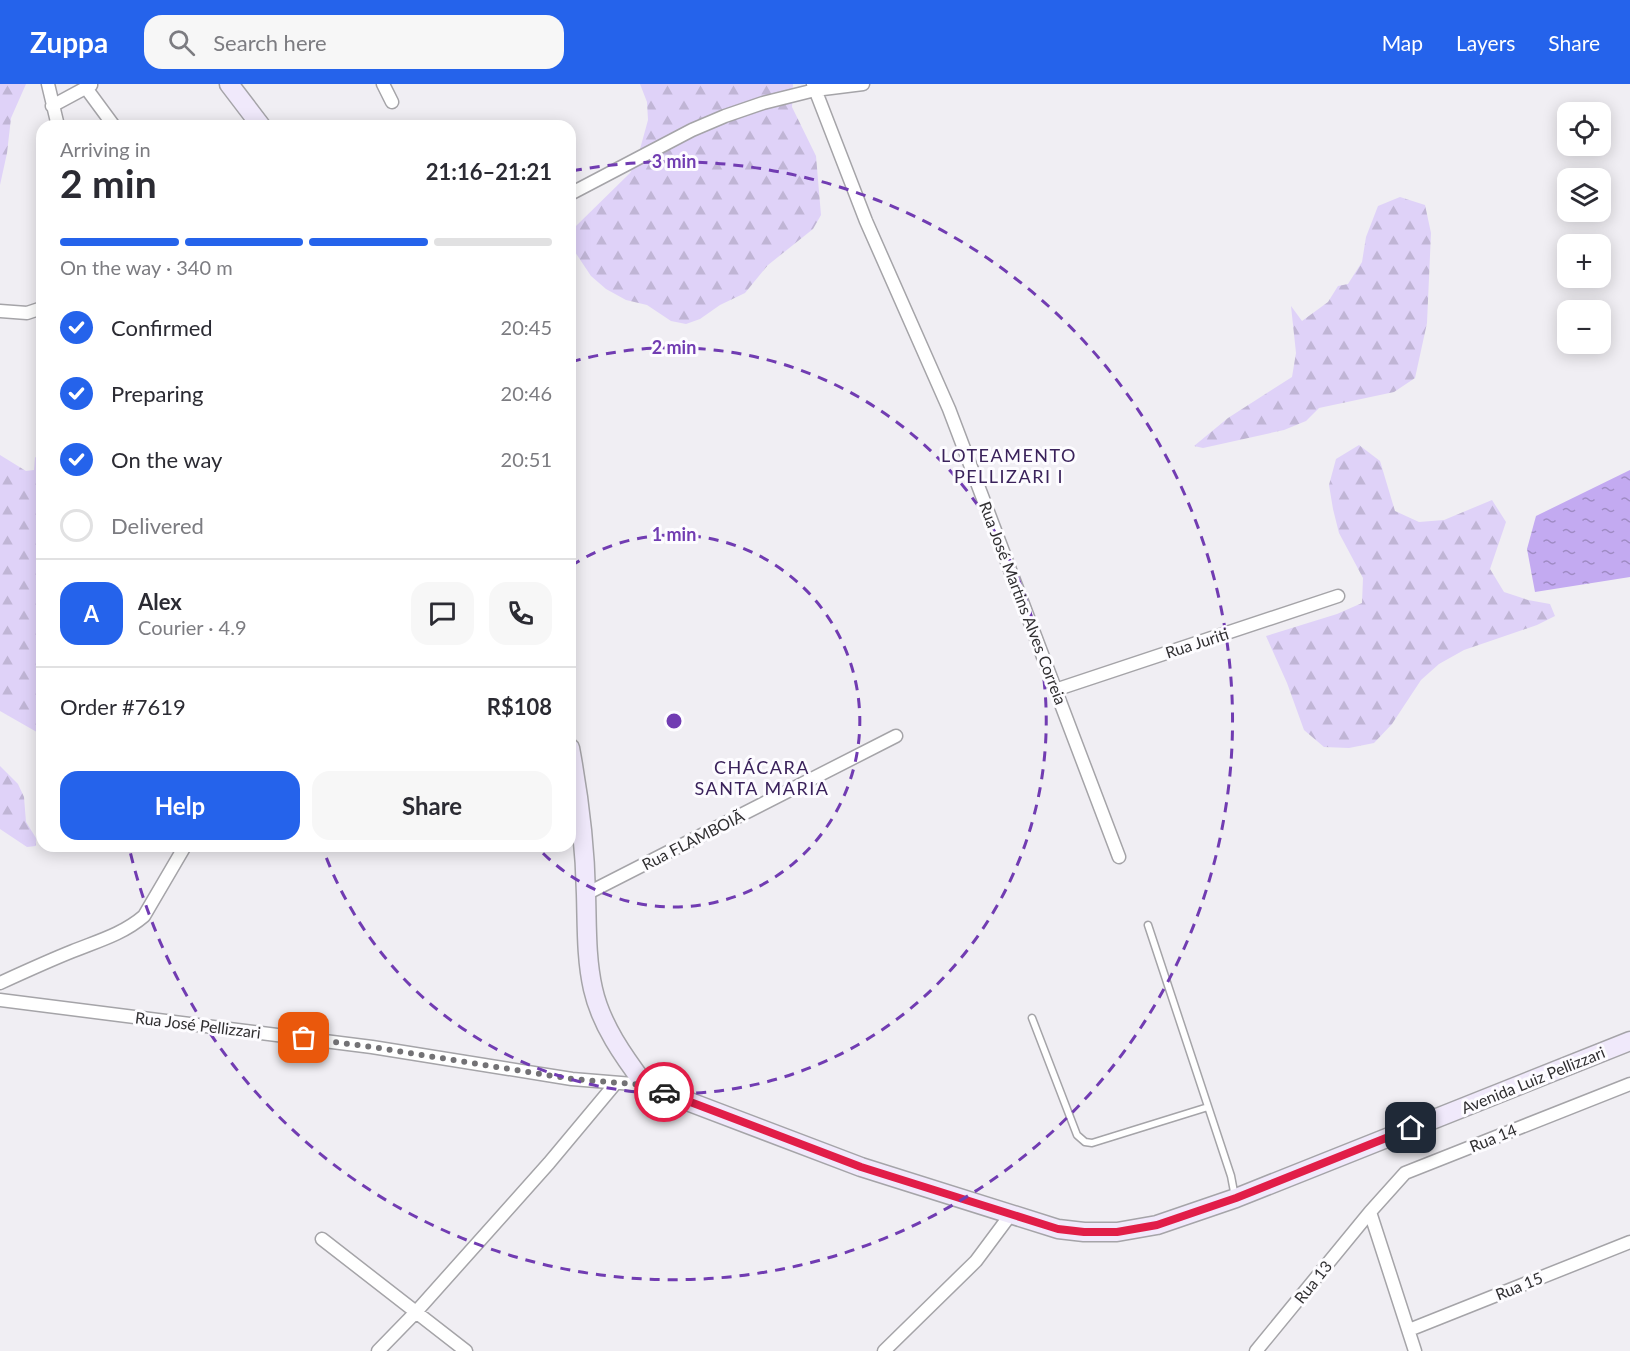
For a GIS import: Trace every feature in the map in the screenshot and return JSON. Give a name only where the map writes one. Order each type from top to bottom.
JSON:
[{"type":"main road","points":[[230,84],[257,120]]},
{"type":"main road","points":[[576,780],[580,801],[586,894],[585,920],[594,991],[623,1056],[645,1085]]},
{"type":"main road","name":"Avenida Luiz Pellizzari","points":[[645,1085],[861,1167],[1058,1229],[1117,1232],[1157,1225],[1236,1198],[1630,1041]]},
{"type":"street","points":[[48,84],[56,120]]},
{"type":"street","points":[[382,84],[393,102]]},
{"type":"street","points":[[576,191],[692,130],[763,103],[814,87],[863,84]]},
{"type":"street","points":[[52,106],[89,86],[110,120]]},
{"type":"street","name":"Rua José Martins Alves Correia","points":[[814,87],[866,221],[949,409],[1119,858]]},
{"type":"street","points":[[0,310],[27,313],[36,310]]},
{"type":"street","name":"Rua Juriti","points":[[1055,690],[1338,596]]},
{"type":"street","name":"Rua FLAMBOIÃ","points":[[586,894],[896,736]]},
{"type":"street","points":[[0,983],[109,938],[134,925],[144,916],[181,852]]},
{"type":"street","name":"Rua José Pellizzari","points":[[0,1000],[372,1047],[615,1084],[645,1085]]},
{"type":"street","points":[[378,1351],[416,1312],[549,1163],[615,1084]]},
{"type":"street","name":"Rua 14","points":[[1370,1212],[1405,1173],[1630,1084]]},
{"type":"street","points":[[1370,1212],[1415,1351]]},
{"type":"street","name":"Rua 13","points":[[1256,1351],[1370,1212]]},
{"type":"street","points":[[884,1351],[976,1261],[1011,1214]]},
{"type":"street","points":[[322,1239],[466,1351]]},
{"type":"street","name":"Rua 15","points":[[1409,1330],[1630,1242]]},
{"type":"lane","points":[[1148,925],[1231,1176],[1236,1198]]},
{"type":"lane","points":[[1032,1018],[1077,1135],[1085,1143],[1092,1143],[1208,1107]]},
{"type":"green space","points":[[0,84],[26,84],[11,118],[0,185]]},
{"type":"green space","points":[[640,84],[793,84],[792,107],[816,156],[821,215],[813,229],[768,265],[745,293],[720,305],[700,319],[686,324],[671,321],[647,305],[626,300],[606,289],[591,276],[576,254],[576,226],[630,173],[637,160],[648,120],[647,102]]},
{"type":"green space","points":[[1400,197],[1425,205],[1431,233],[1427,323],[1415,378],[1394,392],[1319,408],[1306,421],[1284,430],[1203,448],[1194,446],[1228,418],[1292,377],[1296,353],[1291,306],[1302,321],[1328,302],[1338,286],[1348,284],[1362,262],[1366,237],[1378,206]]},
{"type":"green space","points":[[1359,445],[1380,461],[1395,511],[1419,522],[1444,520],[1492,500],[1506,522],[1490,569],[1504,592],[1550,604],[1555,616],[1537,625],[1464,650],[1439,664],[1421,680],[1392,724],[1374,743],[1349,748],[1324,747],[1304,730],[1287,683],[1266,636],[1337,614],[1362,603],[1363,578],[1339,533],[1329,485],[1336,459]]},
{"type":"green space","points":[[0,455],[26,471],[34,470],[35,457],[36,732],[0,711]]},
{"type":"green space","points":[[0,766],[18,784],[24,797],[26,822],[36,838],[36,846],[27,847],[0,829]]},
{"type":"water","points":[[1630,470],[1630,577],[1535,592],[1527,549],[1536,516]]},
{"type":"way so far","points":[[304,1038],[572,1079],[645,1085],[664,1092]]},
{"type":"district","name":"LOTEAMENTO PELLIZARI I","points":[[1009,466]]},
{"type":"district","name":"CHÁCARA SANTA MARIA","points":[[762,778]]},
{"type":"route","points":[[664,1092],[861,1167],[1058,1229],[1084,1232],[1117,1232],[1157,1225],[1236,1198],[1411,1128]]}]
